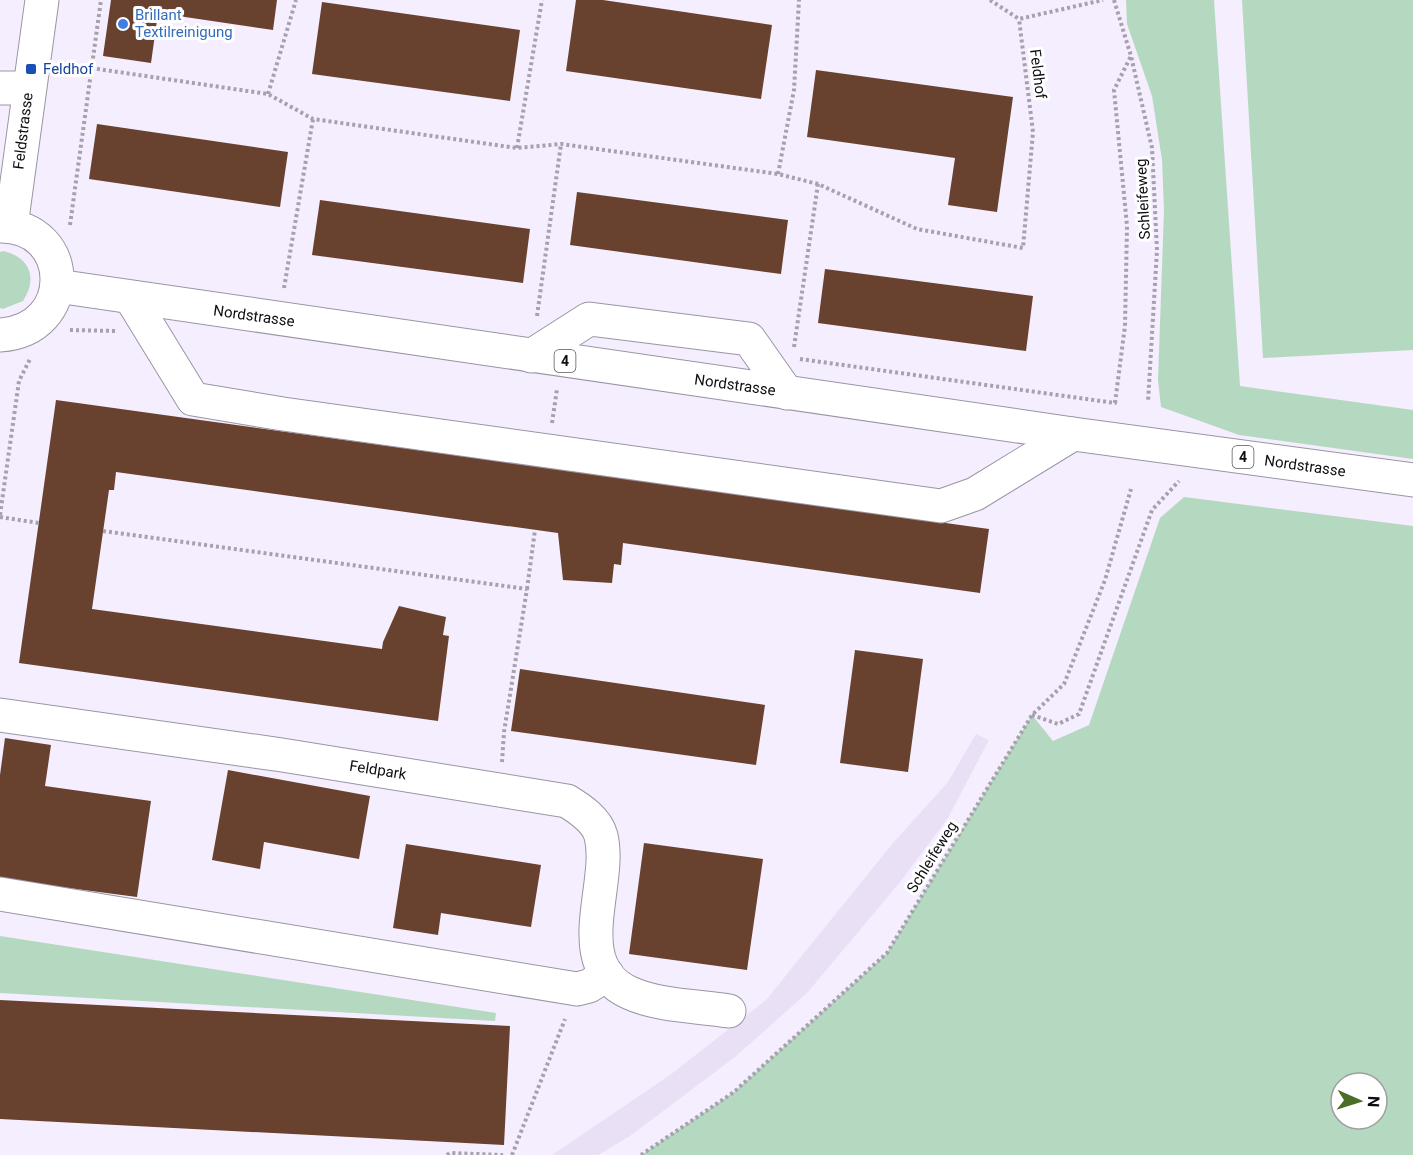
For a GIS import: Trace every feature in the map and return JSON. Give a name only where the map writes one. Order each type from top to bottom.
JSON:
[{"type":"street","name":"Feldstrasse","points":[[5,226],[14,88],[42,0]]},
{"type":"street","points":[[0,335],[15,334],[31,328],[44,317],[53,303],[57,286],[57,270],[51,254],[41,240],[27,231],[5,226]]},
{"type":"street","name":"Nordstrasse","points":[[57,286],[1073,434],[1413,480]]},
{"type":"street","points":[[131,298],[193,399],[548,452],[941,506],[975,494],[1073,434]]},
{"type":"street","points":[[546,358],[590,319],[749,339],[787,393]]},
{"type":"street","name":"Feldpark","points":[[0,715],[282,755],[567,801],[587,814],[601,834],[603,862],[595,931],[599,958],[607,974]]},
{"type":"street","points":[[0,894],[577,989],[590,986],[607,974],[628,992],[657,1000],[729,1011]]},
{"type":"path","points":[[68,235],[101,0]]},
{"type":"path","points":[[268,94],[296,0]]},
{"type":"path","points":[[517,148],[542,0]]},
{"type":"path","points":[[778,174],[794,90],[799,0]]},
{"type":"path","points":[[990,0],[1020,19],[1103,0]]},
{"type":"path","points":[[1073,0],[1075,6]]},
{"type":"path","name":"Schleifeweg","points":[[1114,0],[1131,56],[1152,148],[1157,250],[1148,402]]},
{"type":"path","name":"Feldhof","points":[[818,184],[917,229],[1023,248],[1033,132],[1020,19]]},
{"type":"path","points":[[91,68],[268,94],[313,119],[517,148],[561,144],[778,174],[818,184],[792,358],[1115,403],[1125,326],[1127,226],[1114,90],[1131,56]]},
{"type":"path","points":[[284,288],[313,119]]},
{"type":"path","points":[[536,321],[561,144]]},
{"type":"path","points":[[87,329],[88,322]]},
{"type":"path","points":[[68,330],[152,333]]},
{"type":"path","points":[[32,356],[19,381],[0,516],[39,523]]},
{"type":"path","points":[[546,358],[556,392],[548,452]]},
{"type":"path","points":[[545,390],[568,394]]},
{"type":"path","points":[[1172,476],[1178,481],[1190,483]]},
{"type":"path","points":[[1032,715],[1058,724],[1080,714],[1152,510],[1178,481]]},
{"type":"path","name":"Schleifeweg","points":[[641,1155],[734,1092],[887,953],[1032,715],[1064,684],[1105,580],[1131,489]]},
{"type":"path","points":[[504,732],[535,530]]},
{"type":"path","points":[[103,531],[527,589]]},
{"type":"path","points":[[512,1155],[577,989]]},
{"type":"path","points":[[447,1155],[450,1152],[503,1155]]},
{"type":"shaded area","points":[[976,734],[989,740],[948,818],[900,882],[807,993],[735,1057],[630,1136],[598,1155],[552,1155],[670,1075],[766,1000],[893,843],[948,782]]},
{"type":"green space","points":[[1126,0],[1214,0],[1240,386],[1413,410],[1413,459],[1239,435],[1161,407],[1158,380],[1164,210],[1162,160],[1152,96],[1127,24]]},
{"type":"green space","points":[[1242,0],[1413,0],[1413,350],[1263,358]]},
{"type":"green space","points":[[3,251],[20,258],[25,263],[29,270],[30,284],[23,301],[3,309],[0,308],[0,252]]},
{"type":"green space","points":[[1184,497],[1413,526],[1413,1155],[641,1155],[734,1092],[887,953],[1032,715],[1053,741],[1089,725],[1160,518]]},
{"type":"green space","points":[[0,936],[496,1013],[495,1021],[0,993]]},
{"type":"building","points":[[111,0],[277,0],[273,30],[158,13],[151,63],[103,56]]},
{"type":"building","points":[[576,0],[603,0],[772,25],[761,99],[566,71]]},
{"type":"building","points":[[322,2],[520,30],[510,101],[312,74]]},
{"type":"building","points":[[816,70],[1013,97],[997,212],[948,205],[955,158],[807,137]]},
{"type":"building","points":[[97,124],[288,152],[280,207],[89,179]]},
{"type":"building","points":[[577,192],[788,220],[781,274],[570,245]]},
{"type":"building","points":[[320,200],[530,229],[523,283],[312,255]]},
{"type":"building","points":[[825,269],[1033,296],[1026,351],[818,323]]},
{"type":"building","points":[[56,400],[989,529],[980,593],[623,543],[621,565],[614,564],[612,583],[563,580],[558,533],[116,472],[114,490],[109,490],[92,609],[382,649],[399,606],[446,617],[443,635],[449,636],[438,721],[19,663]]},
{"type":"building","points":[[855,650],[923,659],[908,772],[840,763]]},
{"type":"building","points":[[520,669],[765,705],[756,765],[511,731]]},
{"type":"building","points":[[5,738],[51,745],[45,786],[151,801],[137,897],[0,879],[0,775]]},
{"type":"building","points":[[228,770],[370,796],[359,859],[264,842],[260,869],[212,860]]},
{"type":"building","points":[[644,843],[763,859],[747,970],[629,954]]},
{"type":"building","points":[[406,844],[541,865],[531,927],[441,913],[438,935],[393,928]]},
{"type":"building","points":[[0,1000],[510,1026],[504,1145],[0,1119]]},
{"type":"place","name":"Brillant Textilreinigung","points":[[123,24]]},
{"type":"place","name":"Feldhof","points":[[31,69]]}]
